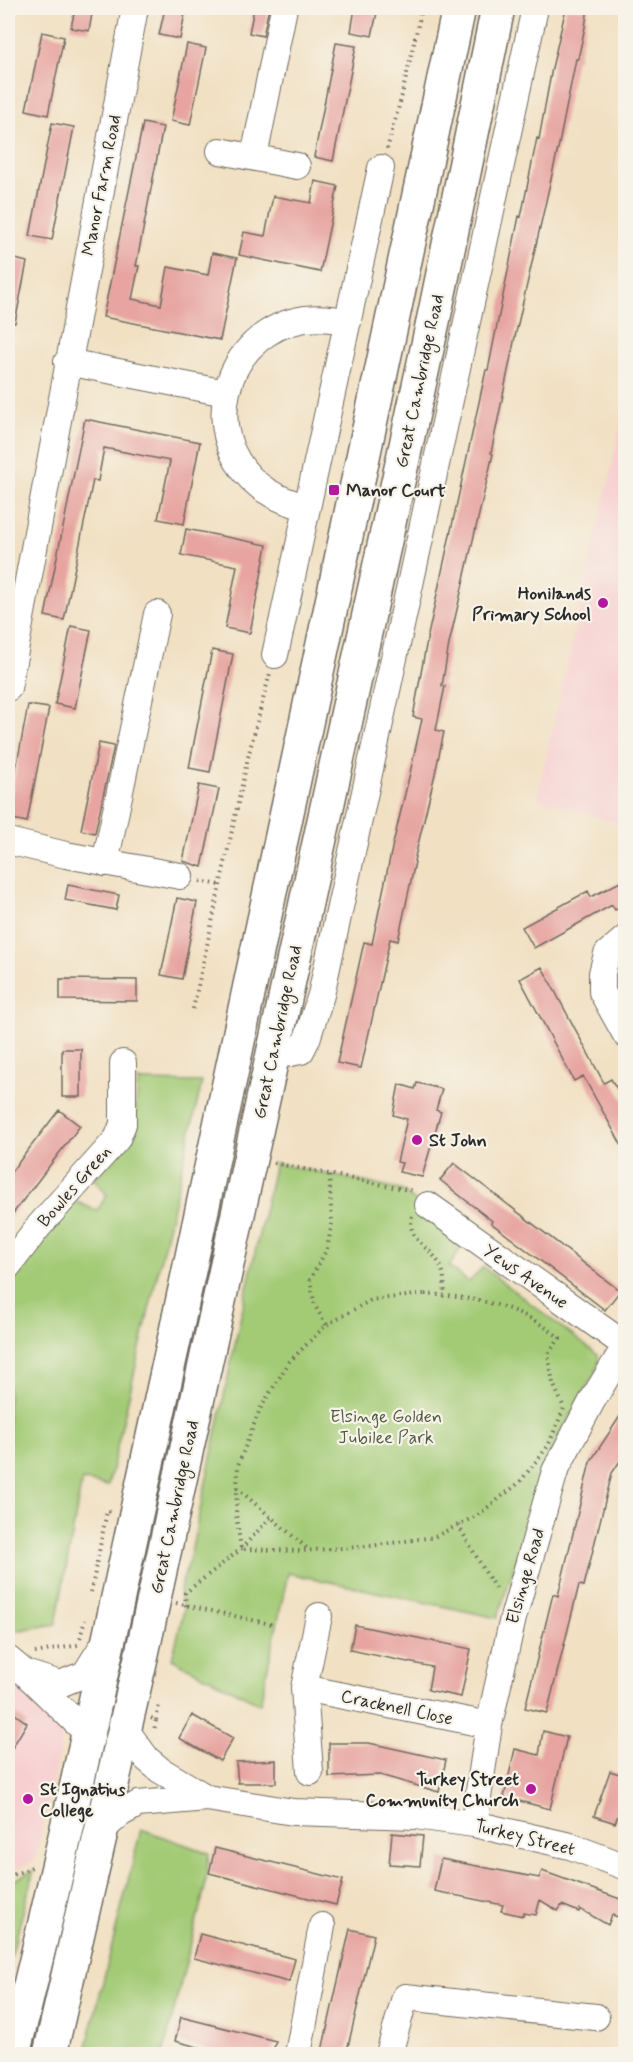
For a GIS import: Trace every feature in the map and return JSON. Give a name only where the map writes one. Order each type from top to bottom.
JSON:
[{"type":"highway","name":"Great Cambridge Road","points":[[13,2055],[88,1734],[90,1634],[359,488],[459,8]]},
{"type":"highway","name":"Great Cambridge Road","points":[[50,2055],[125,1729],[434,317],[498,8]]},
{"type":"street","name":"Manor Farm Road","points":[[67,362],[135,8]]},
{"type":"street","points":[[254,157],[284,8]]},
{"type":"street","points":[[273,1052],[285,1054],[301,1051],[308,1039],[321,994],[535,8]]},
{"type":"street","points":[[220,151],[297,166]]},
{"type":"street","points":[[275,655],[381,168]]},
{"type":"street","points":[[307,507],[289,503],[271,495],[246,474],[230,447],[225,430],[226,393],[238,362],[254,343],[278,326],[308,318],[332,318],[348,322]]},
{"type":"street","points":[[8,688],[67,362],[226,393]]},
{"type":"street","points":[[105,863],[157,614]]},
{"type":"street","points":[[8,841],[105,863],[180,876]]},
{"type":"street","points":[[626,938],[607,954],[602,973],[602,992],[626,1035]]},
{"type":"street","name":"Bowles Green","points":[[8,1266],[39,1226],[117,1139],[123,1124],[123,1064]]},
{"type":"street","name":"Yews Avenue","points":[[419,1204],[625,1345]]},
{"type":"street","name":"Elsinge Road","points":[[474,1824],[489,1725],[513,1618],[555,1470],[625,1345]]},
{"type":"street","points":[[310,1773],[304,1688],[319,1616]]},
{"type":"street","points":[[19,1663],[60,1684],[85,1674],[90,1634]]},
{"type":"street","points":[[19,1663],[88,1734]]},
{"type":"street","name":"Cracknell Close","points":[[304,1688],[489,1725]]},
{"type":"street","name":"Turkey Street","points":[[125,1729],[147,1760],[207,1798]]},
{"type":"street","name":"Turkey Street","points":[[103,1829],[120,1814],[138,1804],[207,1798],[293,1812],[416,1816],[474,1824],[570,1846],[626,1867]]},
{"type":"street","points":[[298,2055],[322,1926]]},
{"type":"street","points":[[389,2055],[405,1997],[596,2017]]},
{"type":"path","points":[[381,168],[401,99],[422,8]]},
{"type":"path","points":[[193,1010],[249,753],[275,655]]},
{"type":"path","points":[[273,1162],[416,1192],[419,1204],[410,1225],[411,1233],[435,1255],[443,1269],[445,1295]]},
{"type":"path","points":[[326,1325],[315,1306],[310,1280],[327,1249],[332,1224],[329,1175]]},
{"type":"path","points":[[425,1294],[445,1295],[466,1297],[505,1306],[539,1322],[560,1338],[548,1354],[553,1383],[564,1408],[548,1446],[519,1483],[478,1515],[434,1537],[370,1546],[309,1551],[241,1549],[236,1514],[238,1465],[260,1409],[288,1362],[326,1325],[371,1300],[425,1294]]},
{"type":"path","points":[[237,1488],[309,1551]]},
{"type":"path","points":[[91,1590],[107,1511]]},
{"type":"path","points":[[186,1606],[185,1593],[241,1549],[271,1517]]},
{"type":"path","points":[[458,1525],[513,1618]]},
{"type":"path","points":[[170,1602],[275,1625]]},
{"type":"path","points":[[19,1663],[78,1645],[90,1634]]},
{"type":"shaded area","name":"Honilands Primary School","points":[[625,407],[626,826],[537,798]]},
{"type":"shaded area","name":"St Ignatius College","points":[[8,1674],[58,1715],[63,1738],[35,1860],[8,1873]]},
{"type":"green space","points":[[138,1081],[202,1082],[108,1486],[82,1480],[56,1624],[8,1632],[8,1282],[75,1201],[97,1211],[107,1195],[94,1179],[134,1134]]},
{"type":"green space","name":"Elsinge Golden Jubilee Park","points":[[275,1163],[401,1190],[465,1241],[449,1267],[469,1282],[483,1267],[598,1355],[598,1366],[549,1455],[531,1520],[497,1618],[288,1573],[260,1704],[172,1659],[184,1610],[179,1593],[191,1553]]},
{"type":"green space","points":[[141,1829],[209,1853],[205,1887],[163,2054],[85,2054]]},
{"type":"green space","points":[[34,1870],[8,1968],[8,1883]]},
{"type":"building","points":[[75,8],[93,8],[89,31],[71,28]]},
{"type":"building","points":[[165,8],[186,8],[180,39],[159,35]]},
{"type":"building","points":[[254,8],[269,8],[263,36],[249,33]]},
{"type":"building","points":[[355,8],[378,8],[372,36],[351,32]]},
{"type":"building","points":[[566,8],[588,8],[585,27],[515,337],[491,453],[493,454],[449,644],[442,686],[445,686],[436,730],[444,732],[435,774],[398,941],[390,939],[361,1068],[337,1063],[364,942],[372,944],[422,719],[413,717],[427,640]]},
{"type":"building","points":[[42,32],[64,37],[48,115],[26,110]]},
{"type":"building","points":[[336,43],[356,46],[333,161],[314,157]]},
{"type":"building","points":[[187,44],[206,48],[190,125],[171,121]]},
{"type":"building","points":[[52,123],[74,127],[52,240],[30,236]]},
{"type":"building","points":[[143,123],[163,127],[136,266],[139,266],[132,299],[161,305],[168,267],[208,275],[212,253],[237,258],[220,340],[103,317]]},
{"type":"building","points":[[315,181],[338,186],[320,272],[239,255],[244,232],[265,236],[273,196],[311,203]]},
{"type":"building","points":[[8,257],[27,262],[15,323],[8,322]]},
{"type":"building","points":[[85,419],[200,442],[184,524],[158,519],[170,461],[104,448],[98,481],[93,480],[64,620],[45,616]]},
{"type":"building","points":[[186,529],[267,545],[250,633],[225,628],[237,566],[181,555]]},
{"type":"building","points":[[71,626],[91,630],[75,708],[55,704]]},
{"type":"building","points":[[212,650],[233,654],[210,772],[189,768]]},
{"type":"building","points":[[28,705],[49,708],[27,822],[8,818],[8,812]]},
{"type":"building","points":[[99,743],[114,746],[95,833],[81,830]]},
{"type":"building","points":[[199,785],[219,789],[202,867],[183,861]]},
{"type":"building","points":[[626,879],[626,904],[615,910],[612,905],[534,948],[522,927],[588,891],[591,897]]},
{"type":"building","points":[[68,885],[119,895],[116,910],[65,900]]},
{"type":"building","points":[[177,898],[197,902],[182,979],[161,975]]},
{"type":"building","points":[[542,967],[604,1083],[611,1079],[626,1104],[626,1153],[583,1076],[574,1081],[520,979]]},
{"type":"building","points":[[60,979],[137,980],[137,1001],[60,1000]]},
{"type":"building","points":[[62,1049],[81,1049],[81,1097],[62,1097]]},
{"type":"building","name":"St John","points":[[417,1083],[442,1089],[436,1110],[441,1112],[422,1177],[399,1172],[402,1163],[397,1162],[407,1119],[393,1115],[399,1084],[415,1089]]},
{"type":"building","points":[[59,1110],[80,1126],[8,1220],[8,1176]]},
{"type":"building","points":[[454,1163],[620,1291],[605,1310],[491,1223],[492,1221],[440,1180]]},
{"type":"building","points":[[626,1407],[626,1452],[612,1473],[584,1586],[579,1585],[547,1713],[525,1708],[553,1594],[558,1596],[590,1462]]},
{"type":"building","points":[[355,1625],[471,1649],[461,1697],[428,1690],[432,1667],[350,1650]]},
{"type":"building","points":[[8,1709],[27,1723],[8,1755]]},
{"type":"building","points":[[192,1715],[233,1738],[220,1761],[179,1738]]},
{"type":"building","points":[[543,1731],[567,1737],[550,1809],[504,1797],[515,1749],[539,1755]]},
{"type":"building","points":[[329,1743],[369,1743],[446,1760],[439,1792],[380,1775],[329,1777]]},
{"type":"building","points":[[276,1760],[276,1783],[238,1783],[236,1762]]},
{"type":"building","points":[[610,1771],[626,1776],[626,1810],[621,1808],[615,1823],[594,1816]]},
{"type":"building","points":[[392,1833],[423,1836],[420,1866],[389,1864]]},
{"type":"building","points":[[215,1848],[343,1880],[336,1905],[209,1873]]},
{"type":"building","points":[[441,1859],[539,1878],[542,1871],[623,1900],[618,1917],[612,1915],[608,1925],[580,1909],[579,1912],[562,1905],[558,1911],[540,1900],[536,1915],[524,1913],[523,1916],[501,1911],[503,1905],[434,1891]]},
{"type":"building","points":[[350,1929],[374,1935],[346,2055],[321,2055]]},
{"type":"building","points":[[200,1934],[295,1959],[289,1982],[194,1958]]},
{"type":"building","points":[[181,2017],[276,2041],[272,2055],[228,2055],[175,2041]]},
{"type":"place","name":"Manor Court","points":[[334,490]]},
{"type":"place","name":"Honilands Primary School","points":[[603,603]]},
{"type":"place","name":"St John","points":[[417,1140]]},
{"type":"place","name":"Turkey Street Community Church","points":[[531,1789]]},
{"type":"place","name":"St Ignatius College","points":[[28,1799]]}]
